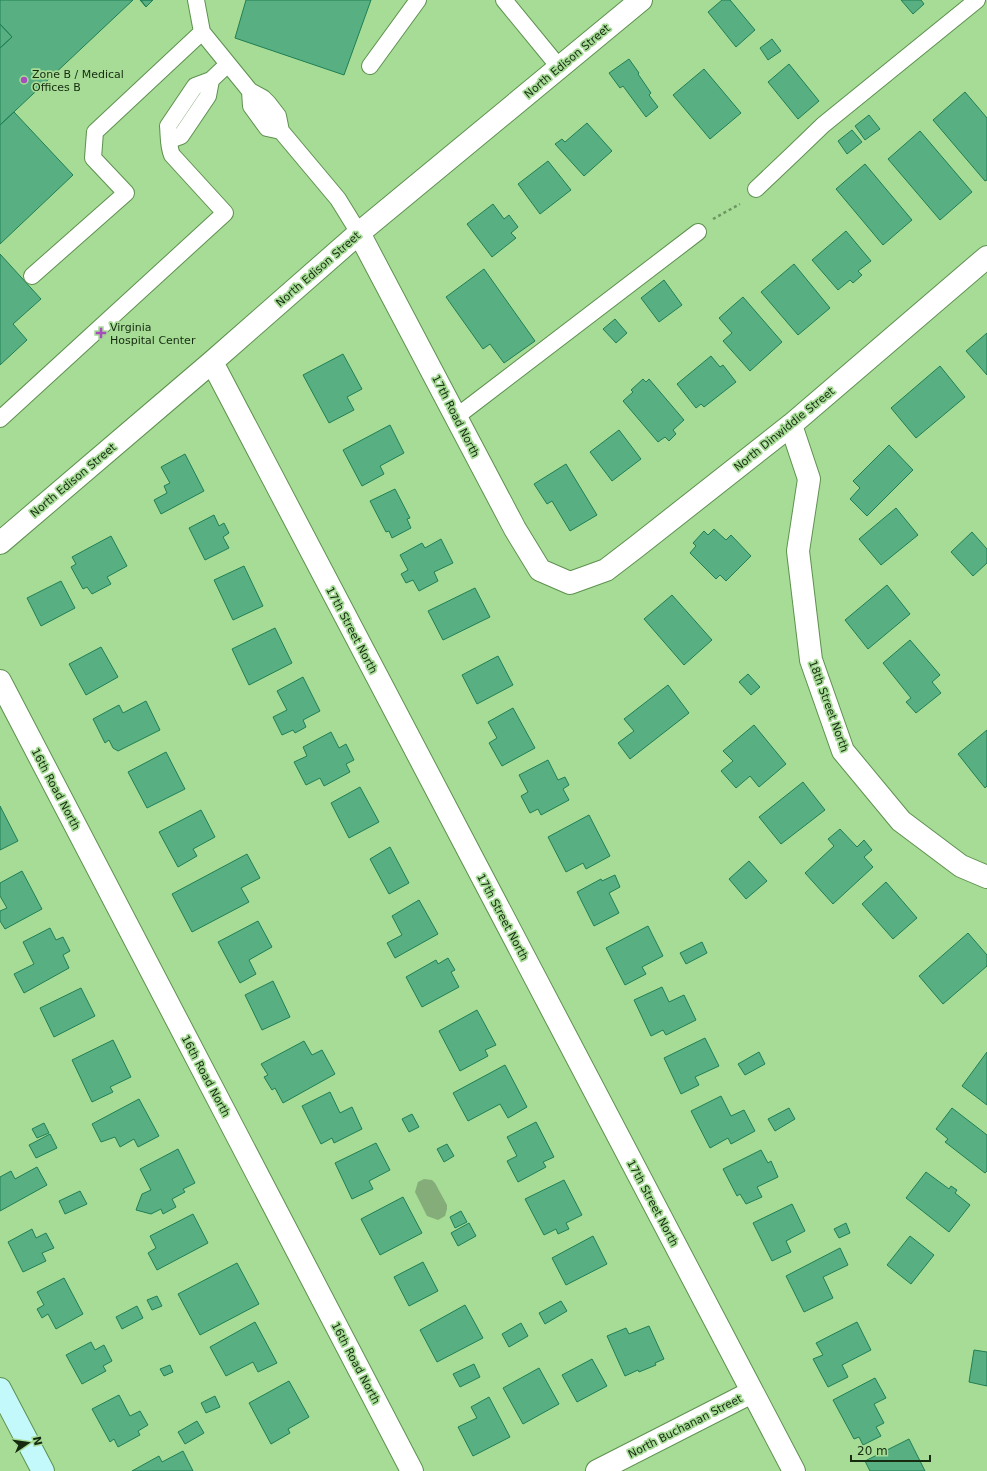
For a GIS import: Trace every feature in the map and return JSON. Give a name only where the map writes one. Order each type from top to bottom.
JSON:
[{"type":"street","name":"North Edison Street","points":[[0,542],[212,362],[360,233],[640,0]]},
{"type":"street","name":"17th Road North","points":[[360,233],[514,530],[540,570],[570,583]]},
{"type":"street","name":"North Dinwiddie Street","points":[[570,583],[606,570],[791,425],[987,257]]},
{"type":"street","name":"17th Street North","points":[[212,362],[794,1471]]},
{"type":"street","name":"18th Street North","points":[[791,425],[809,480],[798,551],[811,660],[844,751],[901,821],[961,866],[987,877]]},
{"type":"street","name":"16th Road North","points":[[0,681],[412,1471]]},
{"type":"street","points":[[0,1389],[43,1471]]},
{"type":"street","name":"North Buchanan Street","points":[[597,1471],[752,1392]]},
{"type":"lane","points":[[196,0],[202,32],[250,91],[251,106],[267,128],[281,131],[338,199],[360,233]]},
{"type":"lane","points":[[370,66],[418,0]]},
{"type":"lane","points":[[756,189],[823,125],[977,0]]},
{"type":"lane","points":[[508,1],[559,67]]},
{"type":"lane","points":[[32,276],[126,193],[93,158],[95,132],[202,32]]},
{"type":"lane","points":[[0,419],[225,213],[172,155],[169,147],[170,140],[168,126],[195,86],[212,80],[228,64]]},
{"type":"lane","points":[[456,417],[698,232]]},
{"type":"path","points":[[698,232],[700,227],[753,196],[756,189]]},
{"type":"shaded area","points":[[424,1179],[432,1180],[435,1183],[447,1205],[445,1216],[438,1220],[427,1216],[415,1192],[418,1182]]},
{"type":"building","name":"Zone B / Medical Offices B","points":[[0,0],[133,0],[0,125],[0,48],[12,37],[0,24]]},
{"type":"building","points":[[140,0],[153,0],[146,7]]},
{"type":"building","points":[[141,0],[153,0],[146,7]]},
{"type":"building","points":[[246,0],[371,0],[344,75],[235,38]]},
{"type":"building","points":[[722,0],[730,0],[755,30],[736,47],[708,12]]},
{"type":"building","points":[[901,0],[921,0],[924,4],[913,14]]},
{"type":"building","points":[[0,24],[12,37],[0,48]]},
{"type":"building","points":[[772,39],[781,51],[768,60],[760,48]]},
{"type":"building","points":[[629,59],[651,93],[649,95],[658,107],[646,117],[623,86],[620,88],[609,73]]},
{"type":"building","points":[[789,64],[819,101],[798,119],[768,82]]},
{"type":"building","points":[[704,69],[741,113],[710,139],[673,95]]},
{"type":"building","points":[[965,92],[987,118],[987,180],[985,181],[933,120]]},
{"type":"building","points":[[14,112],[73,175],[0,244],[0,125]]},
{"type":"building","points":[[869,115],[880,129],[865,140],[855,126]]},
{"type":"building","points":[[587,123],[612,151],[584,176],[555,144],[562,139],[565,142]]},
{"type":"building","points":[[852,130],[862,142],[847,154],[838,141]]},
{"type":"building","points":[[920,131],[972,192],[940,220],[888,159]]},
{"type":"building","points":[[548,161],[571,190],[540,214],[518,184]]},
{"type":"building","points":[[865,164],[912,220],[883,245],[836,189]]},
{"type":"building","points":[[493,204],[504,219],[509,215],[518,227],[511,233],[516,238],[492,257],[467,224]]},
{"type":"building","points":[[846,231],[871,261],[858,271],[862,275],[853,283],[850,280],[838,290],[812,260]]},
{"type":"building","points":[[0,254],[41,299],[13,324],[27,340],[0,365]]},
{"type":"building","points":[[794,264],[830,308],[798,335],[761,292]]},
{"type":"building","points":[[484,269],[535,341],[504,363],[490,344],[483,349],[446,297]]},
{"type":"building","points":[[664,280],[682,305],[659,322],[641,298]]},
{"type":"building","points":[[743,297],[782,342],[750,371],[723,341],[732,333],[719,318]]},
{"type":"building","points":[[615,319],[627,333],[616,343],[603,329]]},
{"type":"building","points":[[987,333],[987,375],[966,351]]},
{"type":"building","points":[[343,354],[362,389],[347,397],[354,410],[329,423],[303,375]]},
{"type":"building","points":[[711,356],[720,367],[723,365],[736,382],[704,407],[701,404],[696,408],[677,384]]},
{"type":"building","points":[[940,366],[965,397],[916,438],[891,408]]},
{"type":"building","points":[[643,379],[646,382],[649,379],[684,420],[673,430],[676,434],[669,441],[665,437],[658,442],[623,401],[633,392],[631,390]]},
{"type":"building","points":[[390,425],[404,453],[380,466],[384,474],[362,486],[343,450]]},
{"type":"building","points":[[619,430],[641,459],[612,481],[590,452]]},
{"type":"building","points":[[889,445],[913,470],[867,516],[850,499],[860,488],[853,481]]},
{"type":"building","points":[[185,454],[204,491],[161,514],[154,500],[167,493],[164,486],[170,483],[161,467]]},
{"type":"building","points":[[566,464],[597,515],[570,531],[552,501],[547,504],[534,484]]},
{"type":"building","points":[[395,489],[410,518],[407,519],[411,528],[392,538],[389,531],[386,532],[370,501]]},
{"type":"building","points":[[896,508],[918,535],[881,565],[859,539]]},
{"type":"building","points":[[214,515],[219,526],[224,523],[229,533],[223,537],[229,548],[205,560],[189,528]]},
{"type":"building","points":[[714,529],[726,540],[731,535],[751,556],[726,581],[720,575],[716,579],[690,553],[696,546],[693,543],[704,531],[708,535]]},
{"type":"building","points":[[972,532],[987,549],[987,563],[973,576],[951,552]]},
{"type":"building","points":[[111,536],[127,566],[107,577],[111,584],[92,594],[87,587],[83,589],[71,567],[76,564],[72,557]]},
{"type":"building","points":[[441,539],[453,563],[434,572],[438,581],[419,591],[413,580],[406,583],[401,574],[408,570],[400,555],[422,543],[425,548]]},
{"type":"building","points":[[244,566],[263,606],[233,620],[214,580]]},
{"type":"building","points":[[61,581],[75,608],[41,626],[27,598]]},
{"type":"building","points":[[887,585],[910,614],[868,649],[845,620]]},
{"type":"building","points":[[475,588],[490,617],[443,640],[428,611]]},
{"type":"building","points":[[672,595],[712,640],[684,665],[644,619]]},
{"type":"building","points":[[275,628],[292,663],[249,685],[232,649]]},
{"type":"building","points":[[910,640],[940,675],[932,682],[941,693],[916,713],[906,702],[911,698],[883,663]]},
{"type":"building","points":[[101,647],[118,677],[86,695],[69,664]]},
{"type":"building","points":[[498,656],[513,685],[477,704],[462,675]]},
{"type":"building","points":[[748,674],[760,687],[751,695],[739,682]]},
{"type":"building","points":[[303,677],[320,711],[303,720],[306,727],[295,733],[293,730],[282,735],[273,717],[287,710],[277,691]]},
{"type":"building","points":[[668,685],[689,713],[630,759],[618,743],[634,731],[624,719]]},
{"type":"building","points":[[146,701],[160,730],[118,751],[113,748],[109,740],[105,743],[93,719],[119,705],[123,713]]},
{"type":"building","points":[[513,708],[535,748],[502,766],[489,743],[497,738],[488,722]]},
{"type":"building","points":[[754,725],[786,764],[759,787],[750,776],[736,788],[721,771],[733,761],[723,751]]},
{"type":"building","points":[[987,730],[987,786],[985,788],[958,754]]},
{"type":"building","points":[[331,732],[339,748],[346,744],[354,760],[346,764],[350,772],[324,786],[320,778],[306,785],[294,762],[307,756],[303,747]]},
{"type":"building","points":[[166,752],[185,789],[147,808],[128,772]]},
{"type":"building","points":[[548,760],[558,780],[565,777],[569,785],[563,789],[569,800],[541,815],[538,809],[530,813],[521,796],[528,792],[519,775]]},
{"type":"building","points":[[803,782],[825,810],[781,844],[759,817]]},
{"type":"building","points":[[360,787],[379,822],[349,838],[331,803]]},
{"type":"building","points":[[0,806],[18,841],[0,850]]},
{"type":"building","points":[[201,810],[215,837],[193,849],[197,856],[178,867],[159,832]]},
{"type":"building","points":[[589,815],[610,856],[586,869],[583,863],[566,872],[548,837]]},
{"type":"building","points":[[840,829],[857,847],[864,840],[872,850],[864,857],[873,867],[833,904],[805,873],[834,846],[828,839]]},
{"type":"building","points":[[390,847],[409,883],[389,894],[370,859]]},
{"type":"building","points":[[247,854],[260,878],[241,888],[249,902],[192,932],[172,894]]},
{"type":"building","points":[[749,861],[767,881],[746,899],[729,879]]},
{"type":"building","points":[[22,871],[42,909],[5,929],[0,921],[0,911],[7,908],[0,896],[0,883]]},
{"type":"building","points":[[615,875],[620,887],[609,893],[619,913],[594,926],[577,892],[601,879],[602,881]]},
{"type":"building","points":[[886,882],[917,918],[893,939],[862,904]]},
{"type":"building","points":[[419,900],[438,934],[395,958],[387,943],[402,935],[392,916]]},
{"type":"building","points":[[258,921],[272,947],[249,960],[256,974],[240,983],[218,942]]},
{"type":"building","points":[[648,926],[663,956],[642,967],[646,974],[625,985],[606,948]]},
{"type":"building","points":[[50,928],[56,940],[63,937],[70,951],[63,955],[69,968],[24,993],[14,974],[34,964],[23,942]]},
{"type":"building","points":[[968,933],[987,955],[987,966],[943,1004],[919,976]]},
{"type":"building","points":[[702,942],[707,953],[686,964],[680,953]]},
{"type":"building","points":[[448,958],[455,970],[451,972],[459,987],[422,1007],[406,977],[436,960],[438,964]]},
{"type":"building","points":[[273,981],[290,1017],[262,1030],[245,995]]},
{"type":"building","points":[[662,987],[669,1002],[684,995],[696,1020],[666,1035],[663,1030],[651,1036],[634,1000]]},
{"type":"building","points":[[81,988],[95,1016],[54,1037],[40,1008]]},
{"type":"building","points":[[477,1010],[496,1045],[485,1050],[488,1056],[460,1071],[439,1031]]},
{"type":"building","points":[[705,1038],[719,1066],[695,1077],[699,1085],[681,1094],[664,1058]]},
{"type":"building","points":[[113,1040],[131,1077],[110,1087],[113,1092],[92,1102],[72,1060]]},
{"type":"building","points":[[304,1041],[312,1055],[322,1050],[335,1074],[283,1103],[275,1088],[272,1090],[264,1077],[268,1075],[261,1064]]},
{"type":"building","points":[[759,1052],[765,1064],[745,1075],[738,1064]]},
{"type":"building","points":[[987,1052],[987,1105],[962,1086]]},
{"type":"building","points":[[505,1065],[527,1107],[508,1118],[500,1104],[468,1121],[453,1093]]},
{"type":"building","points":[[330,1092],[340,1113],[352,1107],[362,1129],[334,1143],[332,1138],[321,1144],[302,1106]]},
{"type":"building","points":[[721,1096],[731,1116],[744,1110],[755,1131],[731,1144],[728,1138],[710,1148],[691,1111]]},
{"type":"building","points":[[139,1099],[159,1136],[138,1147],[134,1139],[120,1147],[115,1137],[101,1142],[92,1124]]},
{"type":"building","points":[[789,1108],[795,1119],[775,1131],[768,1119]]},
{"type":"building","points":[[952,1108],[987,1135],[987,1171],[985,1173],[945,1142],[948,1139],[936,1129]]},
{"type":"building","points":[[412,1114],[419,1127],[409,1132],[402,1119]]},
{"type":"building","points":[[536,1122],[554,1157],[543,1162],[546,1167],[518,1182],[507,1161],[517,1156],[507,1137]]},
{"type":"building","points":[[44,1123],[49,1133],[37,1138],[32,1129]]},
{"type":"building","points":[[50,1134],[57,1148],[36,1158],[29,1145]]},
{"type":"building","points":[[376,1143],[390,1170],[369,1181],[373,1189],[352,1199],[335,1163]]},
{"type":"building","points":[[447,1144],[454,1156],[444,1162],[437,1149]]},
{"type":"building","points":[[178,1149],[195,1183],[183,1189],[185,1192],[172,1199],[176,1207],[163,1214],[161,1209],[151,1214],[136,1210],[142,1194],[151,1190],[140,1169]]},
{"type":"building","points":[[761,1150],[768,1163],[771,1161],[778,1177],[757,1187],[762,1197],[746,1204],[740,1194],[737,1196],[723,1169]]},
{"type":"building","points":[[37,1167],[47,1185],[0,1211],[0,1177],[11,1171],[15,1179]]},
{"type":"building","points":[[926,1172],[949,1189],[951,1186],[957,1190],[955,1193],[970,1205],[949,1232],[906,1198]]},
{"type":"building","points":[[564,1180],[582,1215],[566,1223],[569,1229],[558,1234],[556,1229],[544,1235],[525,1199]]},
{"type":"building","points":[[80,1191],[87,1204],[65,1214],[59,1201]]},
{"type":"building","points":[[403,1197],[422,1233],[380,1255],[361,1219]]},
{"type":"building","points":[[792,1204],[805,1231],[786,1241],[791,1252],[772,1261],[753,1223]]},
{"type":"building","points":[[461,1211],[467,1222],[455,1228],[450,1217]]},
{"type":"building","points":[[193,1214],[208,1243],[157,1270],[148,1253],[156,1248],[150,1236]]},
{"type":"building","points":[[469,1223],[476,1236],[458,1246],[451,1233]]},
{"type":"building","points":[[846,1223],[850,1233],[839,1238],[834,1229]]},
{"type":"building","points":[[32,1229],[36,1238],[46,1233],[54,1248],[42,1253],[46,1261],[23,1272],[8,1242]]},
{"type":"building","points":[[593,1236],[607,1264],[566,1285],[552,1258]]},
{"type":"building","points":[[910,1236],[934,1255],[911,1284],[887,1265]]},
{"type":"building","points":[[840,1248],[848,1265],[823,1277],[833,1298],[804,1312],[786,1276]]},
{"type":"building","points":[[423,1262],[438,1291],[409,1306],[394,1277]]},
{"type":"building","points":[[237,1263],[259,1304],[200,1335],[178,1294]]},
{"type":"building","points":[[64,1278],[83,1314],[56,1329],[48,1314],[42,1318],[37,1309],[44,1305],[37,1292]]},
{"type":"building","points":[[157,1296],[162,1306],[152,1310],[147,1300]]},
{"type":"building","points":[[561,1301],[567,1311],[545,1324],[539,1313]]},
{"type":"building","points":[[465,1305],[483,1338],[437,1362],[420,1330]]},
{"type":"building","points":[[137,1306],[143,1318],[122,1329],[116,1317]]},
{"type":"building","points":[[255,1322],[277,1363],[258,1372],[253,1362],[226,1376],[210,1347]]},
{"type":"building","points":[[857,1322],[871,1350],[842,1365],[848,1377],[828,1387],[813,1359],[823,1355],[816,1343]]},
{"type":"building","points":[[521,1323],[528,1336],[509,1347],[502,1334]]},
{"type":"building","points":[[649,1326],[664,1359],[655,1363],[656,1365],[639,1372],[638,1370],[625,1376],[607,1336],[626,1328],[629,1334]]},
{"type":"building","points":[[91,1342],[95,1350],[104,1345],[112,1361],[103,1366],[106,1371],[82,1384],[66,1355]]},
{"type":"building","points":[[974,1350],[987,1352],[987,1386],[969,1382]]},
{"type":"building","points":[[592,1359],[607,1386],[577,1402],[562,1375]]},
{"type":"building","points":[[474,1364],[480,1377],[460,1387],[453,1374]]},
{"type":"building","points":[[170,1365],[173,1372],[164,1376],[160,1369]]},
{"type":"building","points":[[539,1368],[559,1404],[523,1424],[503,1388]]},
{"type":"building","points":[[875,1378],[886,1398],[874,1404],[884,1423],[876,1427],[881,1436],[863,1445],[859,1437],[854,1439],[833,1400]]},
{"type":"building","points":[[289,1381],[309,1417],[288,1429],[290,1433],[271,1444],[249,1403]]},
{"type":"building","points":[[119,1395],[130,1416],[140,1411],[148,1425],[138,1431],[140,1435],[118,1447],[114,1439],[110,1442],[92,1409]]},
{"type":"building","points":[[215,1396],[220,1407],[206,1413],[201,1403]]},
{"type":"building","points":[[489,1397],[510,1437],[473,1456],[458,1427],[477,1418],[471,1407]]},
{"type":"building","points":[[197,1421],[204,1433],[185,1444],[178,1432]]},
{"type":"building","points":[[909,1439],[925,1471],[870,1471],[865,1461]]},
{"type":"building","points":[[183,1451],[193,1471],[132,1471],[159,1456],[162,1462]]},
{"type":"place","name":"Zone B / Medical Offices B","points":[[24,80]]},
{"type":"place","name":"Virginia Hospital Center","points":[[101,333]]}]
